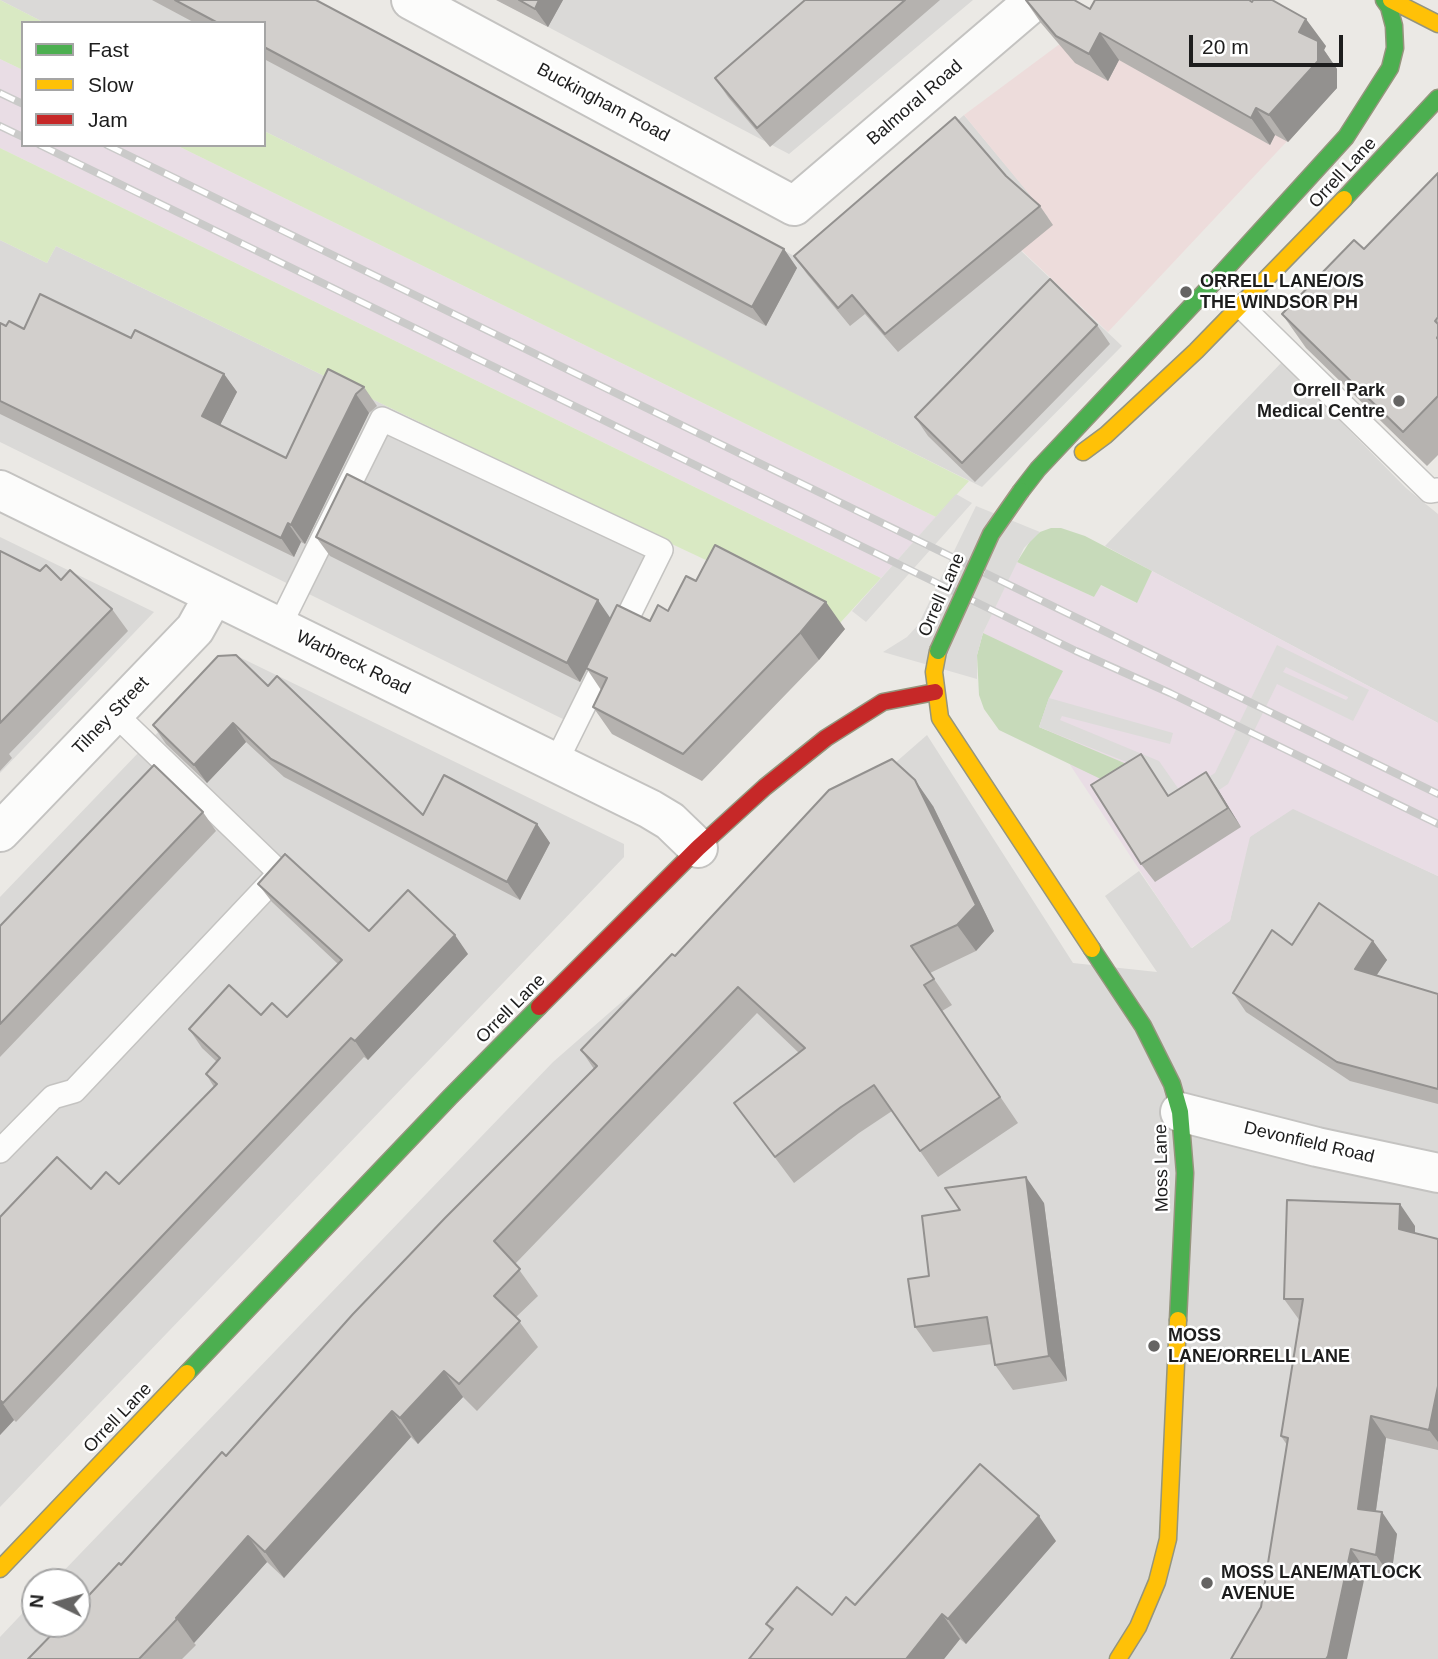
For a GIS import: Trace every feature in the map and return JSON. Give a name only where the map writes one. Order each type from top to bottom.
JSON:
[{"type":"main road","name":"Orrell Lane","points":[[1384,0],[1389,7],[1394,26],[1395,48],[1390,68]]},
{"type":"main road","points":[[1391,0],[1438,24]]},
{"type":"main road","name":"Orrell Lane","points":[[0,1569],[450,1097],[698,848],[765,787],[826,738],[883,702],[935,692],[934,672],[938,651],[991,534],[1021,491],[1038,469],[1213,283],[1346,136],[1390,68],[1415,43],[1438,31]]},
{"type":"main road","name":"Orrell Lane","points":[[1021,491],[1069,463],[1106,435],[1196,351],[1438,98]]},
{"type":"main road","name":"Moss Lane","points":[[935,692],[940,718],[959,749],[1143,1026],[1172,1084],[1180,1112],[1185,1172],[1168,1539],[1157,1582],[1138,1627],[1118,1659]]},
{"type":"street","name":"Buckingham Road","points":[[414,1],[794,206]]},
{"type":"street","name":"Balmoral Road","points":[[794,206],[1020,4]]},
{"type":"street","name":"Warbreck Road","points":[[0,490],[650,809],[670,821],[698,848]]},
{"type":"street","name":"Tilney Street","points":[[0,832],[195,629],[214,595]]},
{"type":"street","name":"Devonfield Road","points":[[1180,1112],[1318,1147],[1438,1173]]},
{"type":"lane","points":[[1241,306],[1430,491],[1438,490]]},
{"type":"lane","points":[[279,627],[382,418],[662,550],[555,762]]},
{"type":"lane","points":[[0,1151],[53,1097],[74,1091],[280,873],[114,713]]},
{"type":"shaded area","points":[[0,0],[314,0],[798,258],[964,115],[1049,217],[1019,249],[1122,346],[982,487],[266,132],[266,21],[41,21]]},
{"type":"shaded area","points":[[497,0],[973,0],[789,154]]},
{"type":"shaded area","points":[[1119,0],[1276,19],[1326,46],[1319,59],[1337,69],[1337,88],[1108,332],[1019,248],[1048,217],[964,115]]},
{"type":"shaded area","points":[[0,59],[21,69],[21,147],[180,147],[936,517],[881,578],[0,148]]},
{"type":"shaded area","points":[[0,240],[47,263],[56,246],[659,538],[569,722],[0,442]]},
{"type":"shaded area","points":[[1282,362],[1406,488],[1438,514],[1438,723],[1105,546]]},
{"type":"shaded area","points":[[0,537],[154,612],[0,773]]},
{"type":"shaded area","points":[[1017,562],[1094,597],[1100,585],[1136,603],[1152,571],[1438,723],[1438,876],[1293,809],[1250,837],[1230,921],[1191,948],[983,633]]},
{"type":"shaded area","points":[[233,654],[624,844],[624,857],[0,1507],[0,897]]},
{"type":"shaded area","points":[[927,735],[1073,963],[1157,972],[1105,896],[1139,871],[1192,948],[1230,920],[1249,837],[1293,808],[1438,876],[1438,1659],[0,1659],[0,1637],[21,1615],[21,1638],[91,1638],[91,1568],[66,1568],[553,1062]]},
{"type":"green space","points":[[0,0],[41,21],[21,21],[21,69],[0,59]]},
{"type":"green space","points":[[266,132],[969,481],[936,517],[180,147],[266,147]]},
{"type":"green space","points":[[0,148],[881,578],[840,623],[56,246],[47,263],[0,240]]},
{"type":"green space","points":[[1051,528],[1061,528],[1085,536],[1152,571],[1137,603],[1101,585],[1094,597],[1017,562],[1032,538]]},
{"type":"green space","points":[[983,633],[1063,671],[1049,698],[1039,727],[1129,765],[1111,784],[999,730],[984,709],[979,695],[977,655]]},
{"type":"pier","points":[[956,494],[972,503],[866,622],[852,611]]},
{"type":"pier","points":[[976,506],[1040,532],[1024,548],[983,633],[977,655],[977,679],[883,652],[907,637],[918,625]]},
{"type":"pier","points":[[1277,645],[1369,690],[1353,721],[1277,684],[1228,784],[1181,815],[1154,773],[1039,727],[1049,698],[1173,733],[1170,744],[1062,716],[1060,720],[1159,761],[1182,794],[1215,773]],"holes":[[[1286,667],[1348,697],[1346,700],[1283,672]]]},
{"type":"building","points":[[175,0],[316,0],[784,249],[752,307],[266,48],[266,21],[214,21]]},
{"type":"building","points":[[519,0],[539,0],[535,9]]},
{"type":"building","points":[[805,0],[905,0],[757,128],[715,78]]},
{"type":"building","points":[[1026,0],[1074,0],[1090,9],[1095,0],[1272,0],[1306,19],[1299,32],[1318,41],[1318,61],[1269,115],[1256,108],[1251,118],[1100,33],[1089,54],[1056,36]]},
{"type":"building","points":[[955,117],[1006,176],[1040,206],[885,334],[852,295],[838,308],[794,256]]},
{"type":"building","name":"Orrell Park Medical Centre","points":[[1438,173],[1438,317],[1435,321],[1438,324],[1438,396],[1403,432],[1282,314],[1354,240],[1364,249]]},
{"type":"building","points":[[1050,279],[1097,325],[962,463],[915,417]]},
{"type":"building","points":[[40,294],[131,338],[135,330],[224,374],[202,416],[286,458],[328,369],[364,387],[356,394],[291,525],[288,523],[281,538],[0,401],[0,323],[6,326],[9,321],[24,329]]},
{"type":"building","points":[[347,474],[598,600],[567,663],[316,537]]},
{"type":"building","points":[[715,545],[826,602],[800,633],[683,754],[593,707],[607,678],[586,668],[617,605],[650,621],[658,605],[668,611],[686,576],[696,581]]},
{"type":"building","points":[[0,551],[40,571],[46,565],[61,580],[70,570],[112,609],[0,723]]},
{"type":"building","points":[[236,655],[268,686],[277,676],[423,815],[444,775],[537,824],[507,882],[271,759],[233,723],[194,765],[153,725],[218,656]]},
{"type":"building","points":[[1141,754],[1168,796],[1206,772],[1228,808],[1141,864],[1091,785]]},
{"type":"building","points":[[892,759],[915,780],[976,905],[957,925],[911,946],[934,979],[924,985],[1000,1097],[920,1151],[874,1085],[775,1157],[734,1103],[805,1048],[738,987],[494,1241],[520,1269],[494,1296],[520,1321],[459,1384],[444,1371],[400,1418],[392,1411],[265,1552],[248,1536],[139,1659],[28,1659],[48,1638],[91,1638],[91,1593],[119,1563],[121,1565],[222,1452],[226,1456],[353,1314],[445,1218],[597,1066],[581,1050],[672,954],[675,956],[829,790]]},
{"type":"building","points":[[154,765],[203,812],[0,1024],[0,926]]},
{"type":"building","points":[[285,854],[369,931],[408,890],[455,935],[355,1041],[351,1038],[3,1403],[0,1402],[0,1217],[57,1157],[91,1189],[106,1172],[119,1184],[217,1084],[206,1074],[220,1058],[189,1029],[229,985],[261,1015],[272,1003],[287,1017],[342,960],[258,884]]},
{"type":"building","points":[[1319,903],[1373,941],[1355,969],[1438,994],[1438,1089],[1337,1062],[1233,993],[1272,930],[1292,945]]},
{"type":"building","points":[[1026,1177],[1049,1356],[995,1365],[987,1317],[915,1327],[908,1279],[929,1276],[922,1216],[960,1210],[945,1188]]},
{"type":"building","points":[[1287,1200],[1400,1204],[1399,1229],[1438,1239],[1438,1386],[1429,1430],[1371,1416],[1358,1509],[1382,1512],[1376,1555],[1351,1549],[1326,1659],[1231,1659],[1261,1607],[1288,1438],[1281,1436],[1303,1299],[1284,1299]]},
{"type":"building","points":[[980,1464],[1039,1516],[948,1619],[942,1614],[906,1659],[749,1659],[773,1629],[766,1624],[797,1587],[832,1615],[846,1597],[855,1605]]},
{"type":"railway","points":[[0,93],[21,103]]},
{"type":"railway","points":[[0,126],[21,136]]},
{"type":"railway","points":[[44,147],[1076,651],[1170,693],[1438,824]]},
{"type":"railway","points":[[111,147],[1438,794]]},
{"type":"traffic: fast","points":[[1021,491],[1038,469],[1346,137],[1390,68],[1395,48],[1394,26],[1389,7],[1384,0]]},
{"type":"traffic: fast","points":[[1344,199],[1438,98]]},
{"type":"traffic: fast","points":[[938,651],[991,534],[1021,491]]},
{"type":"traffic: fast","points":[[1092,949],[1143,1026],[1172,1084],[1180,1112],[1185,1173],[1178,1320]]},
{"type":"traffic: fast","points":[[187,1373],[539,1007]]},
{"type":"traffic: slow","points":[[1391,0],[1438,24]]},
{"type":"traffic: slow","points":[[1083,452],[1106,435],[1196,351],[1344,199]]},
{"type":"traffic: slow","points":[[938,651],[934,672],[940,718],[1092,949]]},
{"type":"traffic: slow","points":[[1118,1659],[1138,1627],[1157,1582],[1168,1539],[1178,1320]]},
{"type":"traffic: slow","points":[[0,1569],[187,1373]]},
{"type":"traffic: jam","points":[[539,1007],[698,848],[765,787],[826,738],[883,702],[935,692]]},
{"type":"place","name":"ORRELL LANE/O/S THE WINDSOR PH","points":[[1186,292]]},
{"type":"place","name":"Orrell Park Medical Centre","points":[[1399,401]]},
{"type":"place","name":"MOSS LANE/ORRELL LANE","points":[[1154,1346]]},
{"type":"place","name":"MOSS LANE/MATLOCK AVENUE","points":[[1207,1583]]}]
